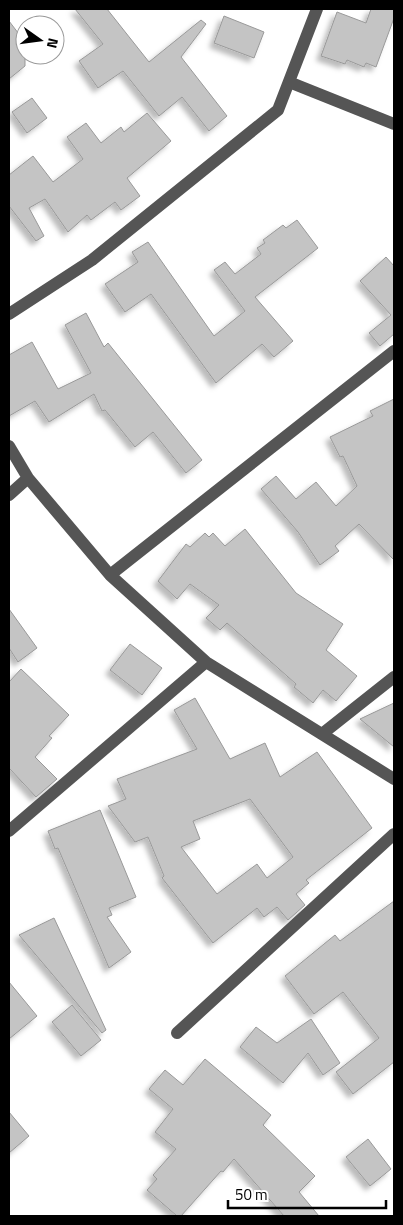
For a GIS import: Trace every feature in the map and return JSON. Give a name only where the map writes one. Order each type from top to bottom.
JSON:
[{"type":"street","points":[[9,314],[92,260],[278,110],[317,9]]},
{"type":"street","points":[[289,82],[394,124]]},
{"type":"street","points":[[110,575],[394,351]]},
{"type":"street","points":[[9,446],[28,478],[110,575],[206,662],[394,779]]},
{"type":"street","points":[[9,495],[28,478]]},
{"type":"street","points":[[9,831],[206,662]]},
{"type":"street","points":[[322,734],[394,677]]},
{"type":"street","points":[[177,1033],[394,834]]},
{"type":"building","points":[[75,9],[107,9],[149,62],[201,20],[206,24],[181,57],[227,116],[209,131],[182,97],[159,116],[123,71],[98,88],[79,61],[103,44]]},
{"type":"building","points":[[371,9],[394,9],[394,18],[376,67],[366,63],[364,67],[347,60],[345,64],[321,56],[337,12],[366,23]]},
{"type":"building","points":[[224,16],[264,32],[254,58],[214,43]]},
{"type":"building","points":[[9,21],[15,29],[15,65],[25,66],[9,79]]},
{"type":"building","points":[[32,98],[47,118],[27,133],[12,112]]},
{"type":"building","points":[[147,113],[171,141],[127,178],[140,196],[121,210],[115,202],[91,220],[87,215],[68,232],[45,199],[29,208],[44,236],[36,241],[9,206],[9,175],[33,156],[53,182],[83,159],[67,137],[86,123],[101,143],[121,127],[124,132]]},
{"type":"building","points":[[297,220],[318,248],[255,297],[293,341],[274,357],[262,344],[216,383],[151,294],[125,312],[105,284],[138,262],[132,252],[148,242],[214,336],[245,311],[214,270],[225,262],[235,274],[261,254],[257,248],[265,243],[263,240],[283,225],[286,228]]},
{"type":"building","points":[[386,257],[394,266],[394,334],[380,346],[369,333],[391,315],[360,281]]},
{"type":"building","points":[[86,313],[104,347],[108,343],[202,460],[186,473],[153,432],[135,447],[105,410],[102,411],[94,394],[49,422],[35,401],[9,416],[9,355],[32,342],[58,389],[91,373],[65,325]]},
{"type":"building","points":[[394,399],[394,560],[359,524],[335,546],[339,551],[320,565],[298,532],[261,489],[276,476],[296,499],[316,482],[336,506],[357,486],[343,456],[340,457],[330,437],[373,416],[370,411]]},
{"type":"building","points":[[245,529],[296,593],[343,624],[326,650],[357,676],[336,701],[323,690],[313,703],[294,687],[296,684],[227,623],[220,630],[206,618],[219,605],[190,584],[177,599],[158,581],[186,544],[190,547],[205,533],[209,537],[213,533],[225,546]]},
{"type":"building","points":[[9,609],[37,648],[18,662],[9,648]]},
{"type":"building","points":[[130,644],[162,668],[142,695],[110,670]]},
{"type":"building","points":[[21,669],[69,715],[49,736],[52,738],[35,757],[57,779],[36,797],[9,768],[9,682]]},
{"type":"building","points":[[195,698],[230,759],[265,743],[280,777],[317,752],[372,828],[306,880],[309,883],[296,894],[305,905],[288,920],[277,907],[264,917],[257,908],[213,943],[162,878],[164,876],[148,837],[135,842],[108,806],[126,799],[117,779],[197,749],[174,710]],"holes":[[[250,799],[293,857],[267,878],[257,864],[217,894],[181,847],[200,839],[193,821]]]},
{"type":"building","points":[[394,703],[394,747],[360,719]]},
{"type":"building","points":[[100,810],[136,897],[109,908],[112,915],[107,917],[131,952],[109,968],[58,848],[55,849],[48,831]]},
{"type":"building","points":[[394,901],[394,1062],[353,1094],[336,1072],[379,1038],[343,992],[314,1014],[285,976],[335,935],[340,941]]},
{"type":"building","points":[[54,918],[106,1030],[102,1033],[19,935]]},
{"type":"building","points":[[9,982],[37,1016],[9,1039]]},
{"type":"building","points":[[72,1005],[101,1040],[81,1056],[52,1022]]},
{"type":"building","points":[[311,1019],[340,1063],[323,1075],[308,1053],[283,1083],[240,1047],[256,1027],[277,1043]]},
{"type":"building","points":[[205,1059],[271,1115],[263,1125],[315,1176],[299,1192],[319,1216],[284,1216],[234,1159],[181,1216],[177,1216],[147,1190],[157,1179],[153,1175],[176,1149],[155,1132],[173,1109],[149,1089],[165,1070],[183,1085]]},
{"type":"building","points":[[9,1112],[29,1136],[9,1153]]},
{"type":"building","points":[[368,1139],[391,1169],[370,1186],[346,1157]]}]
